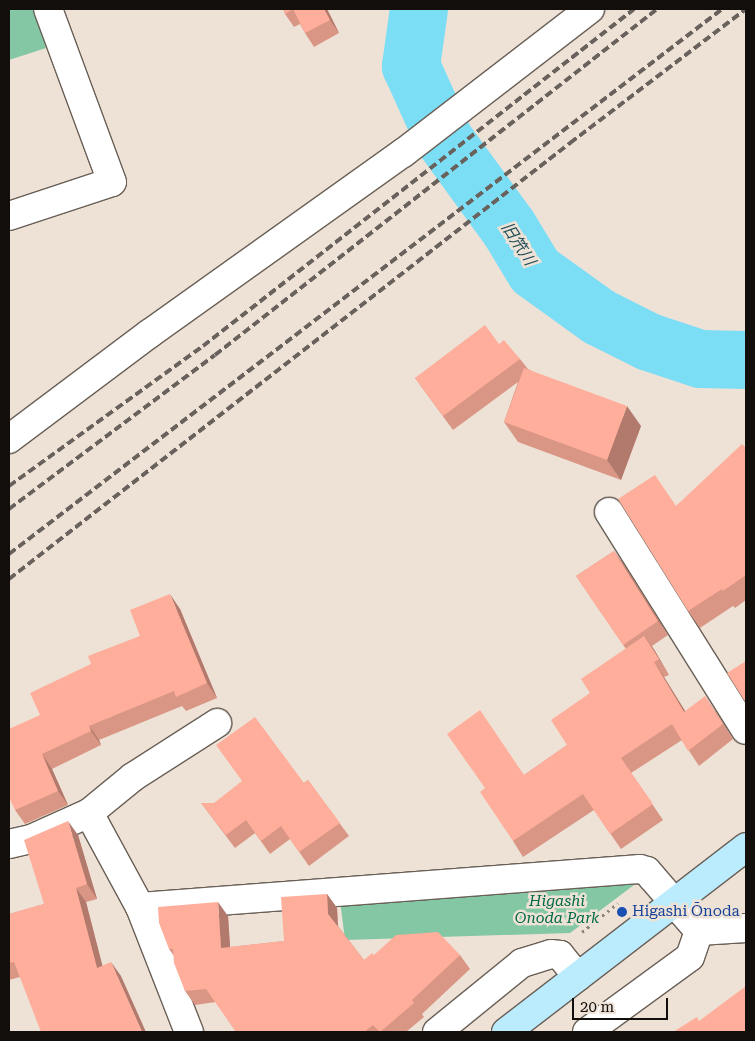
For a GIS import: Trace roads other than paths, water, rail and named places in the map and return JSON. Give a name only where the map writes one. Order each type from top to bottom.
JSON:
[{"type":"main road","points":[[506,1032],[746,847]]},
{"type":"street","points":[[9,216],[112,182],[48,9]]},
{"type":"street","points":[[9,439],[149,334],[403,153],[590,9]]},
{"type":"street","points":[[609,512],[746,730]]},
{"type":"street","points":[[9,844],[30,839],[89,812],[133,777],[217,723]]},
{"type":"street","points":[[89,812],[140,907],[189,1032]]},
{"type":"street","points":[[140,907],[640,869],[652,877],[699,931]]},
{"type":"street","points":[[699,931],[746,928]]},
{"type":"street","points":[[587,1032],[690,957],[699,931]]},
{"type":"street","points":[[438,1032],[522,962],[551,954],[560,955],[578,977]]},
{"type":"waterway","name":"旧笊川","points":[[419,9],[411,66],[444,139],[509,228],[535,271],[599,317],[649,342],[700,359],[746,360]]},
{"type":"railway","points":[[9,486],[203,346],[634,9]]},
{"type":"railway","points":[[9,509],[215,355],[657,9]]},
{"type":"railway","points":[[9,554],[722,9]]},
{"type":"railway","points":[[9,579],[570,143],[746,9]]},
{"type":"place","name":"Higashi Ōnoda","points":[[622,912]]},
{"type":"park label","name":"Higashi Onoda Park","points":[[557,910]]}]
